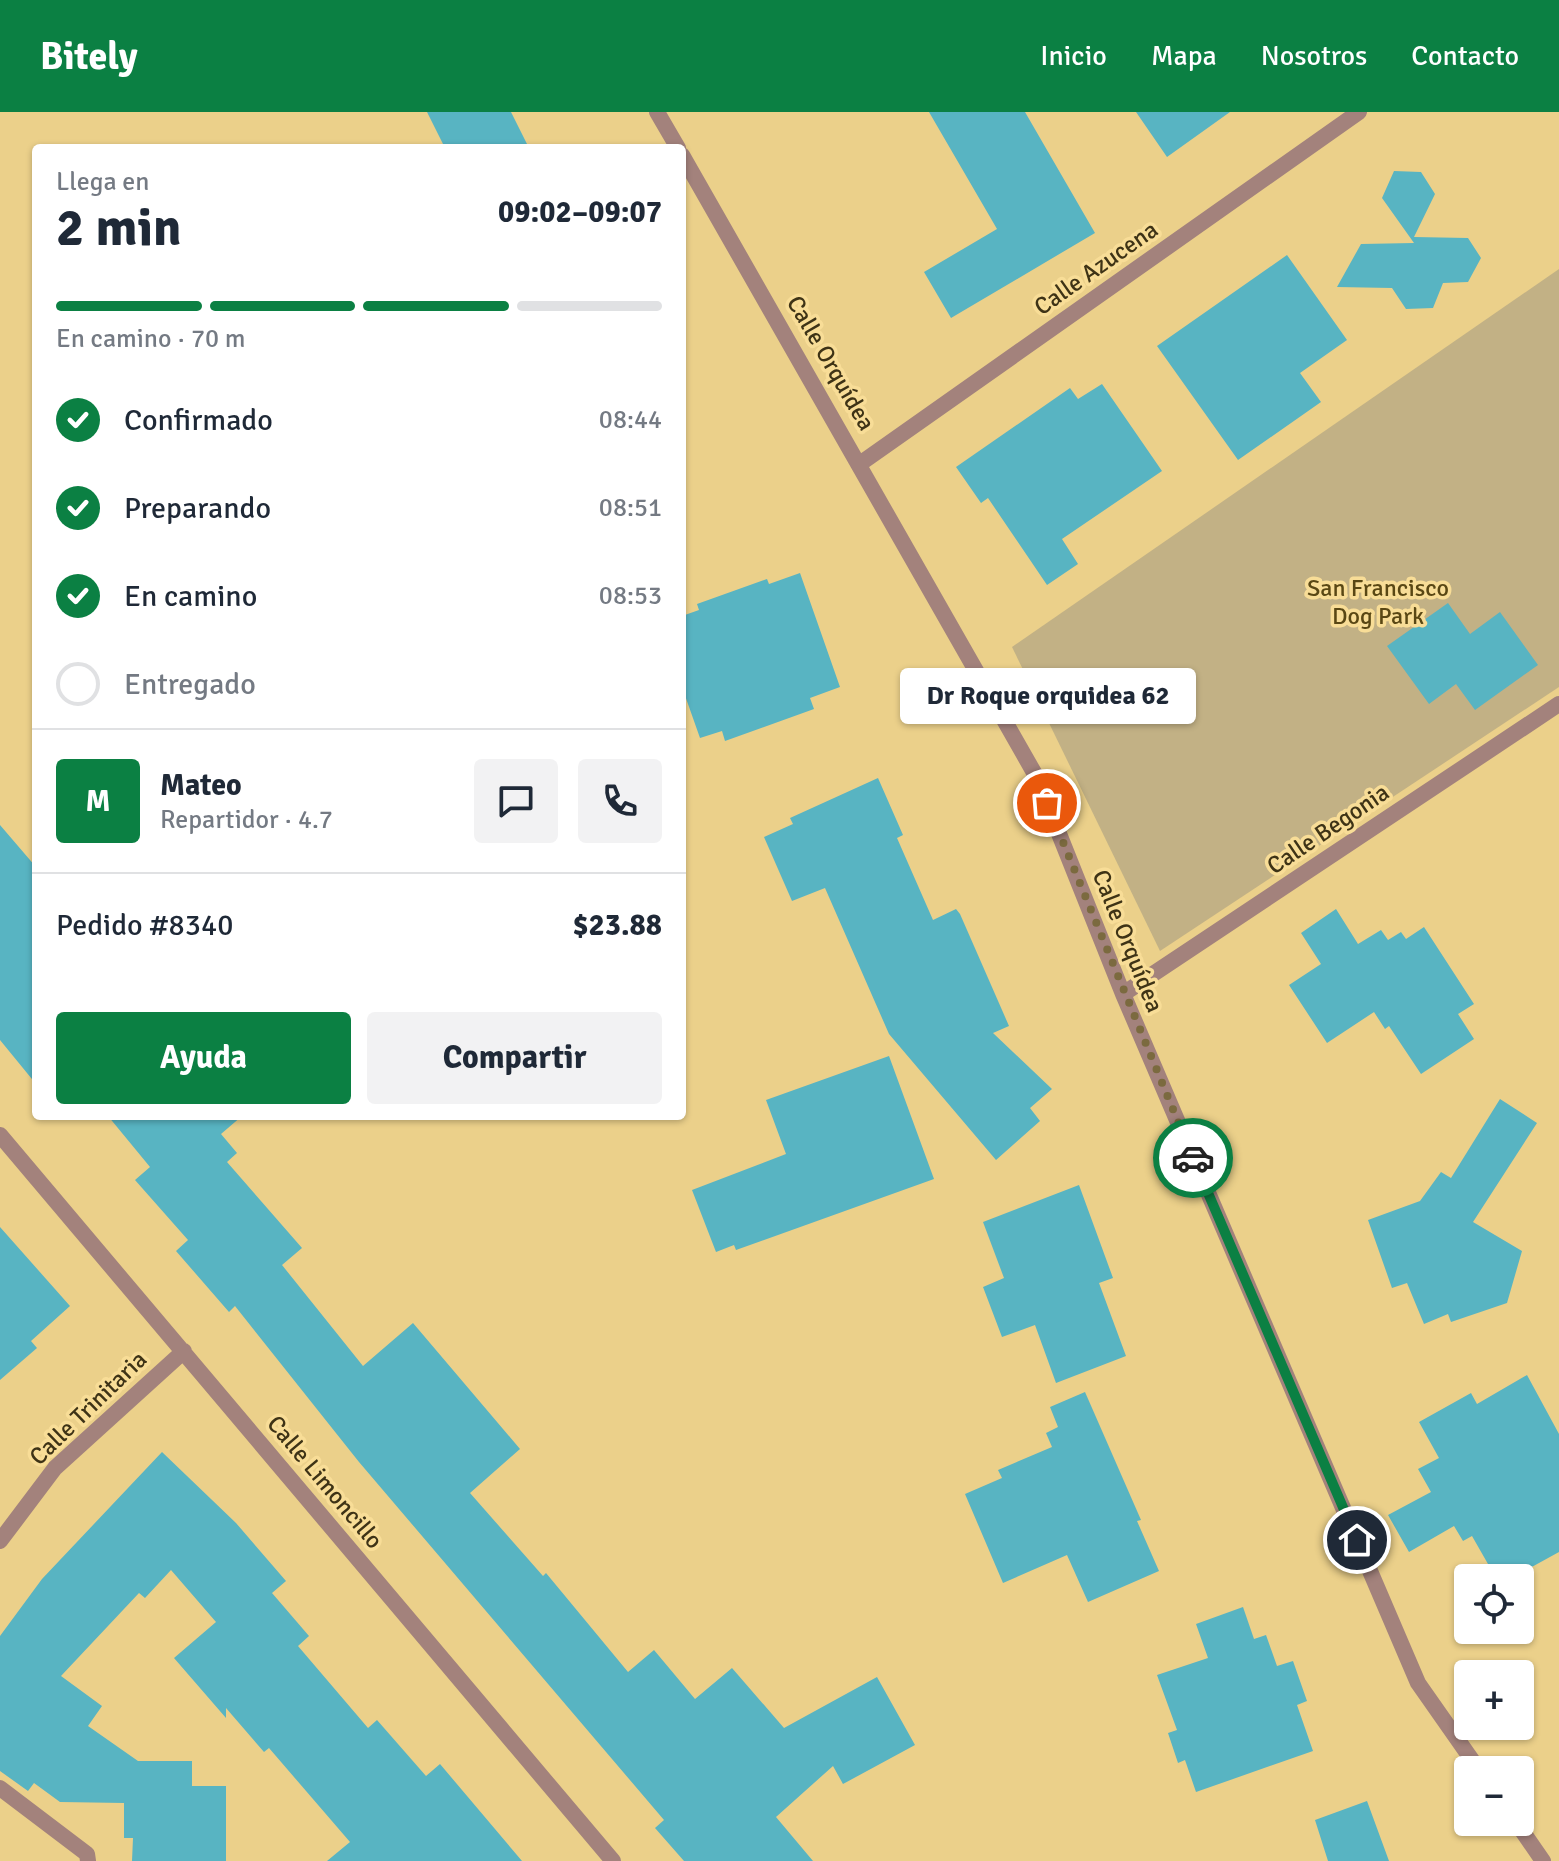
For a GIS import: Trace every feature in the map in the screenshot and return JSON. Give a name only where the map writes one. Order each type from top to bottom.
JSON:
[{"type":"street","points":[[657,112],[676,144]]},
{"type":"street","name":"Calle Azucena","points":[[861,463],[1359,112]]},
{"type":"street","name":"Calle Orquídea","points":[[686,162],[861,463],[1036,776],[1123,994],[1418,1683],[1469,1756]]},
{"type":"street","name":"Calle Begonia","points":[[1123,994],[1559,704]]},
{"type":"street","name":"Calle Limoncillo","points":[[0,1135],[613,1861]]},
{"type":"street","name":"Calle Trinitaria","points":[[0,1541],[55,1468],[184,1351]]},
{"type":"street","points":[[0,1788],[87,1854],[88,1861]]},
{"type":"street","points":[[1526,1836],[1543,1861]]},
{"type":"green space","name":"San Francisco Dog Park","points":[[1559,269],[1559,687],[1160,951],[1012,647]]},
{"type":"building","points":[[427,112],[511,112],[527,144],[443,144]]},
{"type":"building","points":[[929,112],[1025,112],[1095,233],[951,318],[924,272],[997,229]]},
{"type":"building","points":[[1136,112],[1230,112],[1167,157]]},
{"type":"building","points":[[1394,171],[1421,172],[1435,194],[1414,237],[1468,238],[1481,258],[1468,282],[1443,283],[1433,308],[1406,309],[1392,288],[1337,287],[1361,244],[1414,243],[1382,198]]},
{"type":"building","points":[[1287,255],[1347,340],[1300,373],[1321,402],[1238,460],[1157,346]]},
{"type":"building","points":[[1102,384],[1162,471],[1062,539],[1078,564],[1047,585],[988,498],[981,503],[956,467],[1070,388],[1078,399]]},
{"type":"building","points":[[800,573],[840,687],[810,698],[814,709],[725,741],[722,731],[700,738],[686,698],[686,615],[699,610],[697,604],[767,579],[769,584]]},
{"type":"building","points":[[1448,603],[1470,634],[1500,612],[1538,665],[1475,710],[1456,684],[1429,704],[1387,646]]},
{"type":"building","points":[[878,778],[903,835],[897,838],[933,920],[956,909],[960,914],[1009,1026],[993,1033],[1052,1089],[1030,1108],[1040,1121],[996,1160],[889,1034],[825,888],[792,901],[764,837],[793,824],[790,818]]},
{"type":"building","points":[[0,825],[32,862],[32,1079],[0,1040]]},
{"type":"building","points":[[1336,909],[1358,944],[1381,930],[1388,940],[1401,932],[1406,939],[1424,927],[1474,1004],[1458,1014],[1474,1039],[1421,1074],[1389,1026],[1385,1029],[1374,1012],[1327,1043],[1289,985],[1321,964],[1301,933]]},
{"type":"building","points":[[889,1056],[934,1179],[736,1250],[734,1245],[716,1252],[692,1190],[786,1154],[766,1100]]},
{"type":"building","points":[[1500,1099],[1537,1123],[1473,1222],[1522,1251],[1507,1303],[1451,1322],[1448,1314],[1424,1324],[1407,1283],[1392,1288],[1368,1220],[1420,1201],[1441,1172],[1451,1178]]},
{"type":"building","points":[[111,1120],[237,1120],[221,1134],[237,1153],[227,1162],[302,1248],[282,1265],[363,1366],[413,1323],[520,1449],[470,1493],[543,1576],[546,1573],[628,1672],[654,1650],[695,1699],[732,1668],[784,1728],[877,1677],[915,1745],[843,1784],[833,1766],[776,1817],[813,1861],[684,1861],[655,1828],[664,1820],[359,1462],[235,1306],[229,1312],[176,1251],[188,1240],[135,1180],[150,1167]]},
{"type":"building","points":[[1079,1185],[1113,1278],[1099,1283],[1126,1356],[1056,1383],[1035,1325],[1002,1337],[983,1287],[1004,1278],[983,1222]]},
{"type":"building","points":[[0,1227],[70,1306],[31,1341],[37,1348],[0,1380]]},
{"type":"building","points":[[1527,1375],[1559,1434],[1559,1552],[1534,1566],[1488,1564],[1472,1536],[1463,1541],[1454,1526],[1409,1552],[1388,1515],[1431,1492],[1418,1469],[1439,1458],[1419,1422],[1471,1393],[1477,1404]]},
{"type":"building","points":[[1085,1392],[1141,1520],[1137,1521],[1159,1571],[1088,1602],[1067,1555],[1003,1583],[965,1494],[1002,1478],[998,1470],[1052,1447],[1046,1433],[1058,1427],[1050,1407]]},
{"type":"building","points":[[162,1452],[236,1523],[286,1581],[272,1593],[309,1636],[298,1646],[368,1728],[377,1720],[426,1776],[440,1764],[522,1861],[327,1861],[350,1842],[269,1748],[264,1752],[226,1708],[226,1718],[174,1658],[216,1622],[171,1570],[145,1598],[139,1593],[61,1676],[102,1706],[88,1726],[138,1761],[192,1761],[192,1786],[226,1786],[226,1861],[132,1861],[133,1838],[124,1838],[124,1803],[60,1802],[34,1783],[28,1791],[0,1771],[0,1636],[42,1579]]},
{"type":"building","points":[[1243,1607],[1254,1639],[1266,1635],[1277,1666],[1293,1661],[1307,1701],[1297,1705],[1313,1751],[1196,1792],[1185,1760],[1178,1763],[1168,1733],[1177,1730],[1157,1675],[1208,1658],[1196,1624]]},
{"type":"building","points":[[1367,1801],[1389,1861],[1328,1861],[1315,1820]]},
{"type":"way so far","points":[[1047,803],[1193,1158]]},
{"type":"place","name":"Dr Roque orquidea 62","points":[[1047,803]]},
{"type":"route","points":[[1193,1158],[1357,1540]]}]
